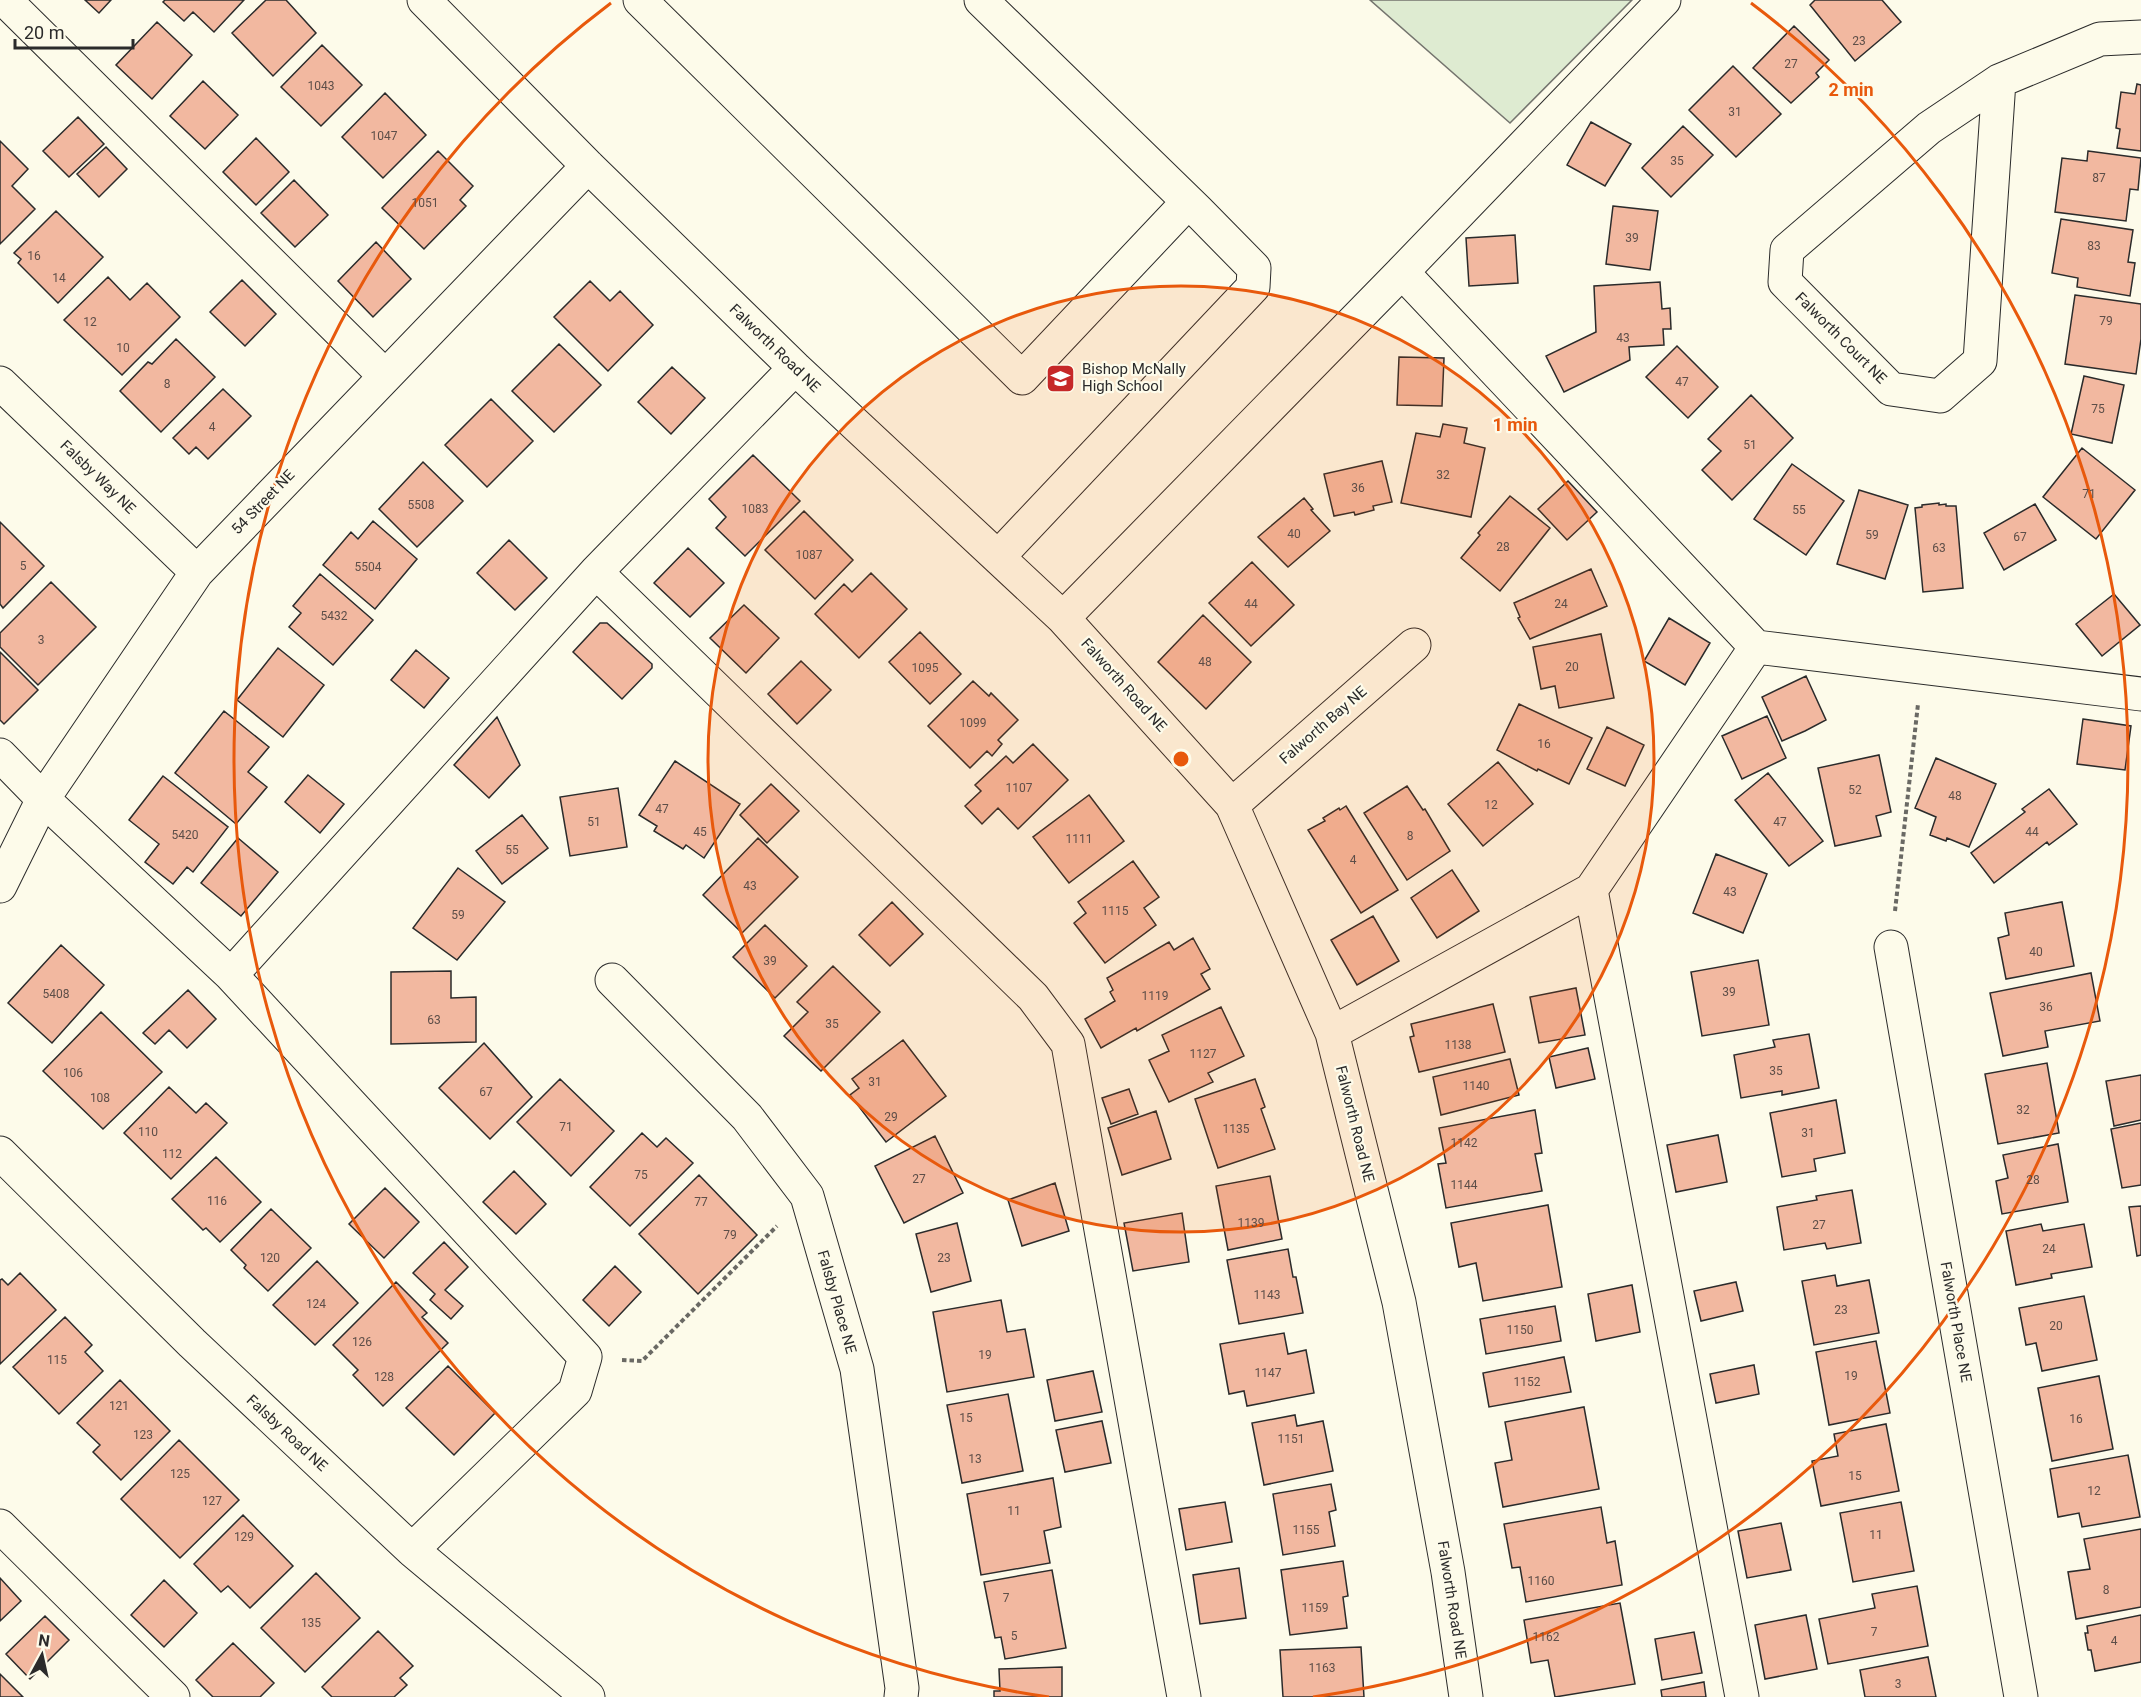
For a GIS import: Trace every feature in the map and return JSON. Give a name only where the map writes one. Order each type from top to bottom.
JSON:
[{"type":"street","points":[[6,0],[384,375]]},
{"type":"street","points":[[640,0],[1022,378],[1188,202]]},
{"type":"street","points":[[981,0],[1254,268],[1253,287],[998,557]]},
{"type":"street","points":[[1063,618],[1402,272],[1664,0]]},
{"type":"street","name":"Falworth Road NE","points":[[439,5],[588,166],[795,368],[1063,618],[1232,806],[1332,1033],[1399,1302],[1448,1572],[1466,1697]]},
{"type":"street","name":"Falworth Court NE","points":[[1999,81],[1980,361],[1940,396],[1891,389],[1785,282],[1787,250],[1929,128],[1999,81],[2100,39],[2141,37]]},
{"type":"street","name":"54 Street NE","points":[[0,886],[43,799],[197,572],[384,375],[588,166]]},
{"type":"street","points":[[1402,272],[1756,646],[2141,694]]},
{"type":"street","points":[[231,975],[596,572],[795,368]]},
{"type":"street","name":"Falsby Way NE","points":[[0,382],[197,572]]},
{"type":"street","points":[[596,572],[1033,997],[1068,1044],[1184,1697]]},
{"type":"street","name":"Falworth Bay NE","points":[[1232,806],[1414,645]]},
{"type":"street","points":[[1332,1033],[1591,890],[1756,646]]},
{"type":"street","points":[[0,755],[43,799],[231,975],[585,1357],[575,1390],[412,1550]]},
{"type":"street","points":[[1591,890],[1742,1697]]},
{"type":"street","name":"Falworth Place NE","points":[[1892,947],[2021,1697]]},
{"type":"street","name":"Falsby Place NE","points":[[612,980],[747,1117],[807,1196],[857,1369],[902,1688],[901,1697]]},
{"type":"street","name":"Falsby Road NE","points":[[0,1153],[192,1343],[412,1550],[588,1697]]},
{"type":"street","points":[[0,1526],[172,1697]]},
{"type":"path","points":[[1892,947],[1922,667]]},
{"type":"path","points":[[585,1357],[642,1361],[807,1196]]},
{"type":"green space","points":[[1370,0],[1632,0],[1510,123]]},
{"type":"building","points":[[85,0],[111,0],[99,13]]},
{"type":"building","points":[[165,0],[244,0],[214,32],[193,12],[184,21],[163,2]]},
{"type":"building","points":[[266,0],[286,0],[316,33],[273,76],[232,33]]},
{"type":"building","points":[[1815,0],[1882,0],[1901,22],[1855,61],[1810,5]]},
{"type":"building","points":[[157,22],[192,55],[152,99],[116,65]]},
{"type":"building","points":[[1794,26],[1829,60],[1816,73],[1819,77],[1791,103],[1753,68]]},
{"type":"building","points":[[322,45],[362,85],[321,126],[281,87]]},
{"type":"building","points":[[1733,66],[1781,114],[1736,157],[1689,110]]},
{"type":"building","points":[[203,81],[238,115],[205,149],[170,116]]},
{"type":"building","points":[[2137,84],[2141,85],[2141,151],[2117,148],[2120,129],[2116,128],[2121,92],[2135,94]]},
{"type":"building","points":[[385,93],[426,135],[383,178],[342,137]]},
{"type":"building","points":[[78,117],[104,144],[69,177],[43,151]]},
{"type":"building","points":[[1591,122],[1631,144],[1605,186],[1567,165]]},
{"type":"building","points":[[1683,126],[1713,155],[1671,197],[1642,168]]},
{"type":"building","points":[[256,138],[289,172],[256,205],[223,172]]},
{"type":"building","points":[[0,141],[28,169],[12,186],[35,209],[0,244]]},
{"type":"building","points":[[106,147],[127,169],[99,197],[77,174]]},
{"type":"building","points":[[438,151],[473,186],[460,200],[466,206],[424,249],[382,208]]},
{"type":"building","points":[[2088,151],[2141,158],[2138,190],[2130,189],[2126,221],[2055,212],[2062,158],[2087,161]]},
{"type":"building","points":[[294,180],[328,215],[295,247],[261,213]]},
{"type":"building","points":[[1613,206],[1658,211],[1650,270],[1606,264]]},
{"type":"building","points":[[56,211],[103,257],[58,303],[18,263],[21,259],[14,253]]},
{"type":"building","points":[[2061,219],[2133,230],[2128,262],[2135,263],[2130,296],[2077,287],[2078,278],[2052,273]]},
{"type":"building","points":[[1515,235],[1518,283],[1469,286],[1466,238]]},
{"type":"building","points":[[376,242],[411,279],[373,317],[338,281]]},
{"type":"building","points":[[108,277],[130,300],[147,283],[180,317],[122,375],[64,320]]},
{"type":"building","points":[[242,280],[276,314],[245,346],[210,312]]},
{"type":"building","points":[[590,281],[610,301],[620,291],[653,325],[608,371],[554,317]]},
{"type":"building","points":[[1660,282],[1662,309],[1670,308],[1671,329],[1663,329],[1664,345],[1629,347],[1630,360],[1564,392],[1546,356],[1596,332],[1594,286]]},
{"type":"building","points":[[2075,295],[2141,304],[2141,339],[2136,374],[2065,364]]},
{"type":"building","points":[[176,339],[215,377],[161,432],[120,391],[148,362],[152,364]]},
{"type":"building","points":[[559,344],[601,385],[554,432],[512,391]]},
{"type":"building","points":[[1677,346],[1718,387],[1688,418],[1646,377]]},
{"type":"building","points":[[1399,357],[1444,358],[1442,406],[1397,405]]},
{"type":"building","points":[[672,367],[705,398],[671,434],[638,402]]},
{"type":"building","points":[[2084,376],[2124,385],[2112,443],[2071,434]]},
{"type":"building","points":[[223,389],[251,416],[208,459],[196,447],[189,454],[173,438]]},
{"type":"building","points":[[1751,395],[1793,438],[1732,500],[1702,470],[1721,451],[1708,439]]},
{"type":"building","points":[[491,399],[533,441],[487,487],[445,445]]},
{"type":"building","points":[[1443,424],[1467,428],[1464,443],[1485,448],[1471,517],[1401,503],[1416,433],[1440,437]]},
{"type":"building","points":[[2082,448],[2135,490],[2096,539],[2043,497]]},
{"type":"building","points":[[753,455],[800,501],[745,556],[716,528],[726,517],[709,499]]},
{"type":"building","points":[[1382,461],[1392,502],[1373,506],[1374,510],[1355,515],[1354,512],[1334,516],[1324,474]]},
{"type":"building","points":[[423,462],[463,501],[417,547],[379,509]]},
{"type":"building","points":[[1792,464],[1844,501],[1806,555],[1754,519]]},
{"type":"building","points":[[1568,481],[1597,512],[1567,540],[1538,509]]},
{"type":"building","points":[[1859,490],[1908,505],[1885,579],[1837,564]]},
{"type":"building","points":[[1510,496],[1550,528],[1500,591],[1461,558],[1480,535],[1478,533]]},
{"type":"building","points":[[1304,498],[1313,509],[1311,510],[1330,531],[1288,567],[1258,537]]},
{"type":"building","points":[[1939,503],[1939,505],[1956,506],[1963,588],[1923,592],[1915,508]]},
{"type":"building","points":[[2035,504],[2056,540],[2004,570],[1984,533]]},
{"type":"building","points":[[804,511],[853,560],[815,599],[765,550]]},
{"type":"building","points":[[373,521],[417,559],[375,609],[323,565],[351,532],[358,539]]},
{"type":"building","points":[[0,522],[44,566],[3,608],[0,604]]},
{"type":"building","points":[[509,540],[547,578],[515,610],[477,573]]},
{"type":"building","points":[[688,548],[724,583],[690,617],[654,583]]},
{"type":"building","points":[[1252,562],[1294,605],[1251,646],[1209,603]]},
{"type":"building","points":[[1591,569],[1607,606],[1530,639],[1518,618],[1520,617],[1514,603]]},
{"type":"building","points":[[871,573],[907,609],[859,658],[815,614],[844,584],[852,592]]},
{"type":"building","points":[[320,574],[373,620],[333,665],[289,627],[301,613],[293,606]]},
{"type":"building","points":[[51,582],[96,627],[38,685],[0,647],[0,633]]},
{"type":"building","points":[[2114,594],[2140,625],[2102,656],[2076,624]]},
{"type":"building","points":[[744,605],[779,638],[746,673],[710,638]]},
{"type":"building","points":[[1203,615],[1251,662],[1206,709],[1158,662]]},
{"type":"building","points":[[1669,618],[1710,643],[1685,685],[1644,661]]},
{"type":"building","points":[[600,623],[607,623],[652,664],[652,668],[622,699],[573,652]]},
{"type":"building","points":[[920,632],[961,674],[930,704],[889,662]]},
{"type":"building","points":[[1601,634],[1614,698],[1559,708],[1555,686],[1541,689],[1533,647]]},
{"type":"building","points":[[278,648],[324,685],[283,737],[237,700]]},
{"type":"building","points":[[416,650],[449,678],[424,708],[391,680]]},
{"type":"building","points":[[0,652],[38,690],[4,724],[0,720]]},
{"type":"building","points":[[801,661],[831,690],[797,724],[768,694]]},
{"type":"building","points":[[1806,676],[1826,720],[1782,741],[1762,697]]},
{"type":"building","points":[[973,681],[989,696],[991,693],[1018,720],[998,740],[1002,744],[992,756],[987,751],[970,768],[928,726]]},
{"type":"building","points":[[1519,704],[1592,738],[1569,784],[1538,769],[1537,771],[1497,750]]},
{"type":"building","points":[[224,711],[269,747],[248,772],[267,787],[236,824],[175,773]]},
{"type":"building","points":[[1767,716],[1786,758],[1742,779],[1722,736]]},
{"type":"building","points":[[497,717],[520,765],[489,798],[454,765]]},
{"type":"building","points":[[2083,719],[2131,726],[2125,770],[2077,764]]},
{"type":"building","points":[[1607,727],[1644,745],[1625,786],[1587,769]]},
{"type":"building","points":[[1033,744],[1068,780],[1018,829],[998,808],[982,824],[965,806],[981,791],[975,785],[1006,756],[1013,763]]},
{"type":"building","points":[[1879,755],[1891,812],[1876,816],[1881,836],[1835,846],[1818,768]]},
{"type":"building","points":[[1936,758],[1996,784],[1969,847],[1947,838],[1946,841],[1930,835],[1936,817],[1915,808]]},
{"type":"building","points":[[675,761],[740,804],[704,858],[686,845],[683,849],[654,831],[657,826],[639,815]]},
{"type":"building","points":[[1498,762],[1533,804],[1483,846],[1448,804]]},
{"type":"building","points":[[1768,773],[1823,841],[1789,866],[1735,800]]},
{"type":"building","points":[[308,775],[344,804],[320,833],[285,802]]},
{"type":"building","points":[[163,776],[228,827],[193,872],[187,867],[173,884],[145,862],[159,844],[129,820]]},
{"type":"building","points":[[771,784],[799,811],[767,843],[740,815]]},
{"type":"building","points":[[1407,786],[1423,810],[1425,809],[1450,851],[1407,880],[1364,813]]},
{"type":"building","points":[[618,788],[627,847],[570,856],[560,797]]},
{"type":"building","points":[[2049,789],[2077,824],[2049,845],[2047,842],[1994,883],[1971,853],[2025,812],[2022,809]]},
{"type":"building","points":[[1089,795],[1124,841],[1069,883],[1033,837]]},
{"type":"building","points":[[1346,806],[1398,890],[1361,913],[1308,830],[1325,821],[1323,818]]},
{"type":"building","points":[[522,815],[548,848],[502,884],[476,851]]},
{"type":"building","points":[[238,838],[278,872],[241,916],[201,883]]},
{"type":"building","points":[[758,838],[798,877],[742,933],[703,895]]},
{"type":"building","points":[[1716,854],[1767,874],[1743,933],[1693,913]]},
{"type":"building","points":[[1133,861],[1159,897],[1144,908],[1156,925],[1105,963],[1074,923],[1086,913],[1078,902]]},
{"type":"building","points":[[458,868],[505,902],[457,960],[413,928]]},
{"type":"building","points":[[1452,870],[1479,911],[1437,938],[1411,898]]},
{"type":"building","points":[[892,902],[923,934],[890,966],[859,935]]},
{"type":"building","points":[[2062,902],[2074,966],[2006,979],[1998,938],[2009,935],[2005,913]]},
{"type":"building","points":[[1373,916],[1399,961],[1357,985],[1331,940]]},
{"type":"building","points":[[765,925],[807,966],[775,998],[733,957]]},
{"type":"building","points":[[1193,938],[1210,969],[1201,974],[1210,989],[1137,1031],[1136,1028],[1101,1048],[1085,1019],[1115,1001],[1107,978],[1169,942],[1174,950]]},
{"type":"building","points":[[61,945],[104,985],[52,1043],[8,1003]]},
{"type":"building","points":[[1758,960],[1769,1025],[1702,1036],[1691,972]]},
{"type":"building","points":[[833,966],[880,1012],[821,1071],[784,1036],[808,1012],[797,1002]]},
{"type":"building","points":[[451,971],[451,998],[476,997],[476,1042],[391,1044],[391,972]]},
{"type":"building","points":[[2091,973],[2100,1021],[2045,1031],[2048,1047],[2003,1056],[1990,993]]},
{"type":"building","points":[[1576,988],[1585,1035],[1539,1043],[1530,997]]},
{"type":"building","points":[[188,990],[216,1019],[187,1048],[169,1030],[155,1044],[143,1033]]},
{"type":"building","points":[[1493,1004],[1505,1052],[1419,1072],[1410,1037],[1414,1036],[1411,1024]]},
{"type":"building","points":[[1221,1007],[1244,1056],[1208,1073],[1213,1082],[1169,1102],[1149,1060],[1169,1051],[1162,1035]]},
{"type":"building","points":[[101,1012],[162,1072],[103,1129],[43,1071]]},
{"type":"building","points":[[1809,1034],[1819,1088],[1782,1095],[1782,1091],[1741,1098],[1734,1055],[1775,1047],[1773,1040]]},
{"type":"building","points":[[903,1040],[946,1096],[886,1142],[850,1095],[859,1088],[852,1079]]},
{"type":"building","points":[[484,1043],[532,1097],[490,1139],[439,1088]]},
{"type":"building","points":[[1588,1048],[1595,1079],[1556,1088],[1549,1057]]},
{"type":"building","points":[[1510,1059],[1519,1095],[1441,1115],[1433,1077]]},
{"type":"building","points":[[2047,1063],[2059,1133],[1998,1144],[1985,1074]]},
{"type":"building","points":[[2141,1075],[2141,1120],[2114,1126],[2106,1081]]},
{"type":"building","points":[[560,1079],[614,1131],[571,1176],[517,1122]]},
{"type":"building","points":[[1255,1079],[1265,1107],[1261,1109],[1275,1149],[1218,1168],[1195,1099]]},
{"type":"building","points":[[169,1087],[196,1113],[206,1103],[227,1123],[171,1179],[124,1133]]},
{"type":"building","points":[[1129,1089],[1138,1114],[1111,1124],[1102,1098]]},
{"type":"building","points":[[1836,1100],[1845,1153],[1814,1159],[1816,1171],[1782,1177],[1770,1113]]},
{"type":"building","points":[[1535,1110],[1542,1153],[1535,1154],[1542,1191],[1446,1208],[1438,1164],[1446,1163],[1439,1128]]},
{"type":"building","points":[[1156,1111],[1171,1159],[1122,1175],[1108,1128]]},
{"type":"building","points":[[2141,1123],[2141,1185],[2122,1188],[2111,1129]]},
{"type":"building","points":[[642,1133],[657,1147],[666,1138],[693,1163],[630,1226],[590,1187]]},
{"type":"building","points":[[1718,1135],[1727,1182],[1676,1192],[1667,1145]]},
{"type":"building","points":[[935,1136],[963,1193],[904,1223],[875,1166]]},
{"type":"building","points":[[2058,1144],[2068,1202],[2002,1214],[1996,1181],[2008,1178],[2003,1155]]},
{"type":"building","points":[[216,1157],[261,1202],[220,1242],[206,1228],[203,1230],[172,1199]]},
{"type":"building","points":[[514,1171],[546,1204],[516,1234],[483,1202]]},
{"type":"building","points":[[699,1175],[757,1235],[698,1294],[639,1234]]},
{"type":"building","points":[[1270,1176],[1282,1239],[1228,1250],[1216,1186]]},
{"type":"building","points":[[1055,1183],[1069,1231],[1022,1246],[1008,1200]]},
{"type":"building","points":[[385,1188],[419,1222],[384,1258],[349,1224]]},
{"type":"building","points":[[1852,1190],[1861,1243],[1827,1249],[1825,1243],[1784,1250],[1777,1207],[1817,1200],[1816,1196]]},
{"type":"building","points":[[1548,1205],[1562,1287],[1483,1301],[1476,1263],[1459,1267],[1451,1223]]},
{"type":"building","points":[[2141,1206],[2141,1255],[2137,1256],[2129,1207]]},
{"type":"building","points":[[271,1209],[311,1248],[268,1291],[244,1268],[246,1265],[231,1250]]},
{"type":"building","points":[[1182,1213],[1189,1262],[1133,1271],[1124,1223]]},
{"type":"building","points":[[957,1223],[971,1281],[931,1292],[916,1234]]},
{"type":"building","points":[[2041,1224],[2043,1231],[2084,1224],[2092,1267],[2051,1274],[2052,1278],[2016,1285],[2006,1231]]},
{"type":"building","points":[[444,1242],[468,1267],[445,1290],[463,1306],[451,1319],[430,1300],[435,1294],[413,1273]]},
{"type":"building","points":[[1288,1249],[1303,1313],[1239,1324],[1227,1260]]},
{"type":"building","points":[[317,1261],[358,1303],[315,1345],[273,1305]]},
{"type":"building","points":[[615,1266],[641,1292],[609,1326],[583,1300]]},
{"type":"building","points":[[20,1273],[56,1310],[0,1364],[0,1280],[2,1279],[8,1285]]},
{"type":"building","points":[[1835,1275],[1837,1286],[1869,1280],[1879,1333],[1814,1345],[1802,1281]]},
{"type":"building","points":[[396,1282],[427,1313],[422,1317],[448,1343],[383,1406],[353,1375],[358,1370],[333,1345]]},
{"type":"building","points":[[1736,1282],[1743,1311],[1701,1321],[1694,1291]]},
{"type":"building","points":[[1632,1285],[1640,1332],[1596,1341],[1588,1294]]},
{"type":"building","points":[[2084,1296],[2097,1360],[2042,1371],[2036,1343],[2026,1345],[2019,1308]]},
{"type":"building","points":[[1001,1300],[1007,1332],[1025,1329],[1034,1377],[947,1392],[933,1312]]},
{"type":"building","points":[[1555,1306],[1561,1341],[1486,1354],[1480,1319]]},
{"type":"building","points":[[65,1317],[92,1345],[85,1352],[103,1371],[59,1414],[13,1367]]},
{"type":"building","points":[[1284,1333],[1288,1354],[1306,1350],[1314,1393],[1247,1406],[1244,1391],[1229,1394],[1220,1344]]},
{"type":"building","points":[[1876,1341],[1890,1413],[1829,1425],[1816,1352]]},
{"type":"building","points":[[1564,1357],[1571,1392],[1489,1407],[1483,1373]]},
{"type":"building","points":[[1754,1365],[1759,1394],[1716,1403],[1710,1374]]},
{"type":"building","points":[[448,1366],[495,1413],[454,1455],[406,1408]]},
{"type":"building","points":[[1093,1371],[1102,1412],[1055,1421],[1047,1380]]},
{"type":"building","points":[[2099,1376],[2113,1449],[2052,1461],[2038,1388]]},
{"type":"building","points":[[120,1380],[170,1431],[121,1480],[93,1452],[100,1445],[77,1423]]},
{"type":"building","points":[[1008,1394],[1023,1471],[962,1483],[947,1405]]},
{"type":"building","points":[[1584,1407],[1599,1489],[1503,1507],[1495,1463],[1512,1460],[1505,1422]]},
{"type":"building","points":[[1295,1415],[1297,1426],[1323,1421],[1333,1471],[1264,1485],[1252,1423]]},
{"type":"building","points":[[1102,1421],[1111,1463],[1065,1472],[1056,1430]]},
{"type":"building","points":[[1886,1424],[1899,1491],[1821,1506],[1812,1461],[1838,1456],[1834,1434]]},
{"type":"building","points":[[179,1440],[239,1500],[180,1558],[121,1499]]},
{"type":"building","points":[[2128,1455],[2140,1517],[2082,1527],[2079,1513],[2058,1517],[2050,1469]]},
{"type":"building","points":[[1053,1478],[1061,1527],[1044,1531],[1050,1563],[981,1575],[967,1494]]},
{"type":"building","points":[[1331,1484],[1336,1510],[1329,1512],[1335,1546],[1283,1555],[1273,1494]]},
{"type":"building","points":[[1225,1502],[1232,1542],[1186,1550],[1179,1509]]},
{"type":"building","points":[[1901,1502],[1914,1571],[1853,1582],[1840,1513]]},
{"type":"building","points":[[1601,1507],[1607,1543],[1615,1541],[1622,1585],[1526,1602],[1520,1567],[1512,1568],[1504,1524]]},
{"type":"building","points":[[243,1515],[293,1566],[250,1608],[228,1586],[221,1592],[194,1564]]},
{"type":"building","points":[[1781,1523],[1791,1570],[1747,1578],[1738,1531]]},
{"type":"building","points":[[2141,1529],[2141,1607],[2076,1619],[2068,1572],[2090,1569],[2084,1539]]},
{"type":"building","points":[[1343,1561],[1348,1596],[1343,1597],[1347,1628],[1290,1635],[1281,1570]]},
{"type":"building","points":[[1239,1568],[1246,1618],[1200,1624],[1193,1575]]},
{"type":"building","points":[[1052,1570],[1066,1648],[1005,1659],[1001,1637],[995,1638],[984,1582]]},
{"type":"building","points":[[316,1573],[360,1618],[305,1672],[261,1628]]},
{"type":"building","points":[[0,1578],[21,1601],[0,1621]]},
{"type":"building","points":[[164,1580],[197,1613],[164,1647],[131,1615]]},
{"type":"building","points":[[1917,1586],[1928,1646],[1828,1664],[1819,1619],[1875,1608],[1872,1594]]},
{"type":"building","points":[[1620,1603],[1635,1684],[1555,1697],[1548,1660],[1531,1663],[1524,1620]]},
{"type":"building","points":[[1806,1615],[1817,1669],[1765,1679],[1755,1625]]},
{"type":"building","points":[[2141,1615],[2141,1662],[2095,1671],[2091,1650],[2088,1650],[2085,1633],[2088,1633],[2087,1626]]},
{"type":"building","points":[[45,1616],[69,1640],[30,1679],[6,1654]]},
{"type":"building","points":[[378,1631],[413,1666],[400,1678],[407,1685],[394,1697],[332,1697],[322,1687]]},
{"type":"building","points":[[1694,1632],[1702,1673],[1662,1680],[1655,1639]]},
{"type":"building","points":[[233,1643],[274,1683],[260,1697],[213,1697],[196,1680]]},
{"type":"building","points":[[1361,1647],[1364,1697],[1283,1697],[1280,1650]]},
{"type":"building","points":[[1928,1657],[1936,1697],[1865,1697],[1860,1670]]},
{"type":"building","points":[[1062,1667],[1062,1697],[994,1697],[994,1691],[1000,1691],[999,1669]]},
{"type":"building","points":[[0,1674],[23,1697],[0,1697]]},
{"type":"building","points":[[1704,1682],[1706,1697],[1662,1697],[1661,1690]]},
{"type":"place","name":"Bishop McNally High School","points":[[1061,378]]}]
